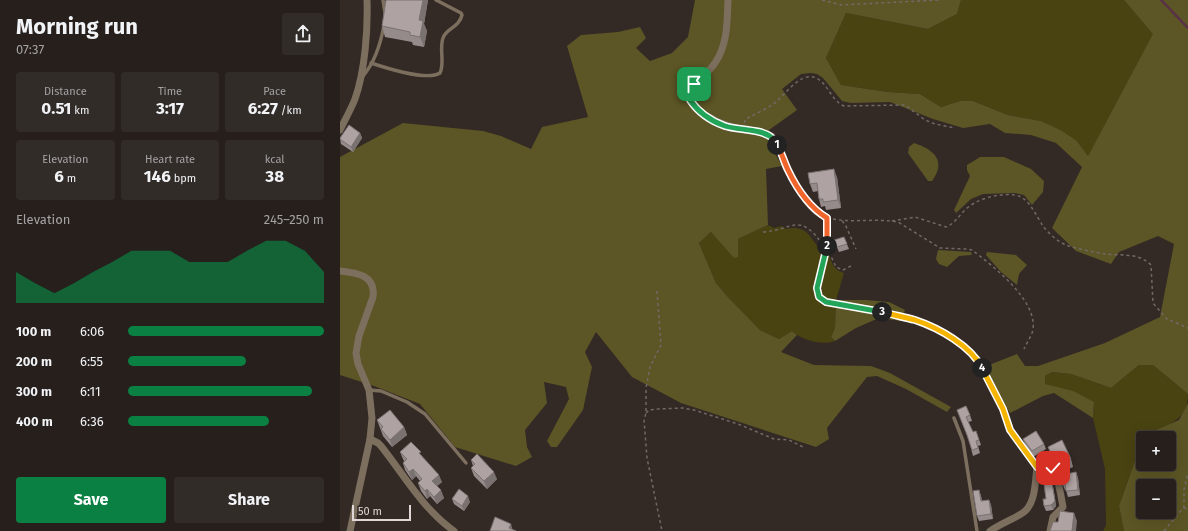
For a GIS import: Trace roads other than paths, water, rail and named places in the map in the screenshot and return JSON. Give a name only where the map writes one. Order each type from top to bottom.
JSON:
[{"type":"street","points":[[340,130],[355,99],[360,80],[366,37],[367,0]]},
{"type":"street","points":[[728,0],[726,35],[722,48],[716,62],[694,84],[690,100],[695,107],[711,119],[725,126],[763,133],[773,138],[788,170],[806,198],[817,212],[827,218]]},
{"type":"street","points":[[340,272],[349,272],[365,277],[374,286],[374,297],[359,336],[356,353],[358,364],[369,390],[372,418],[370,439],[350,531]]},
{"type":"street","points":[[370,439],[381,446],[436,517],[454,531]]},
{"type":"street","points":[[990,531],[1026,511],[1030,506],[1033,496],[1037,467],[1040,464],[1045,463],[1049,464],[1053,468],[1062,498],[1063,507],[1053,516],[1050,531]]},
{"type":"lane","points":[[383,0],[385,16]]},
{"type":"lane","points":[[372,63],[390,69],[426,75],[435,75],[440,73],[442,67],[442,45],[444,36],[459,23],[462,15],[461,13],[436,0]]},
{"type":"lane","points":[[360,80],[372,63],[381,39],[384,22]]},
{"type":"lane","points":[[369,390],[381,391],[407,402],[425,414],[466,463]]},
{"type":"lane","points":[[954,418],[962,441],[977,531]]},
{"type":"lane","points":[[1010,430],[1037,467]]},
{"type":"waterway","points":[[1161,0],[1188,28]]}]
